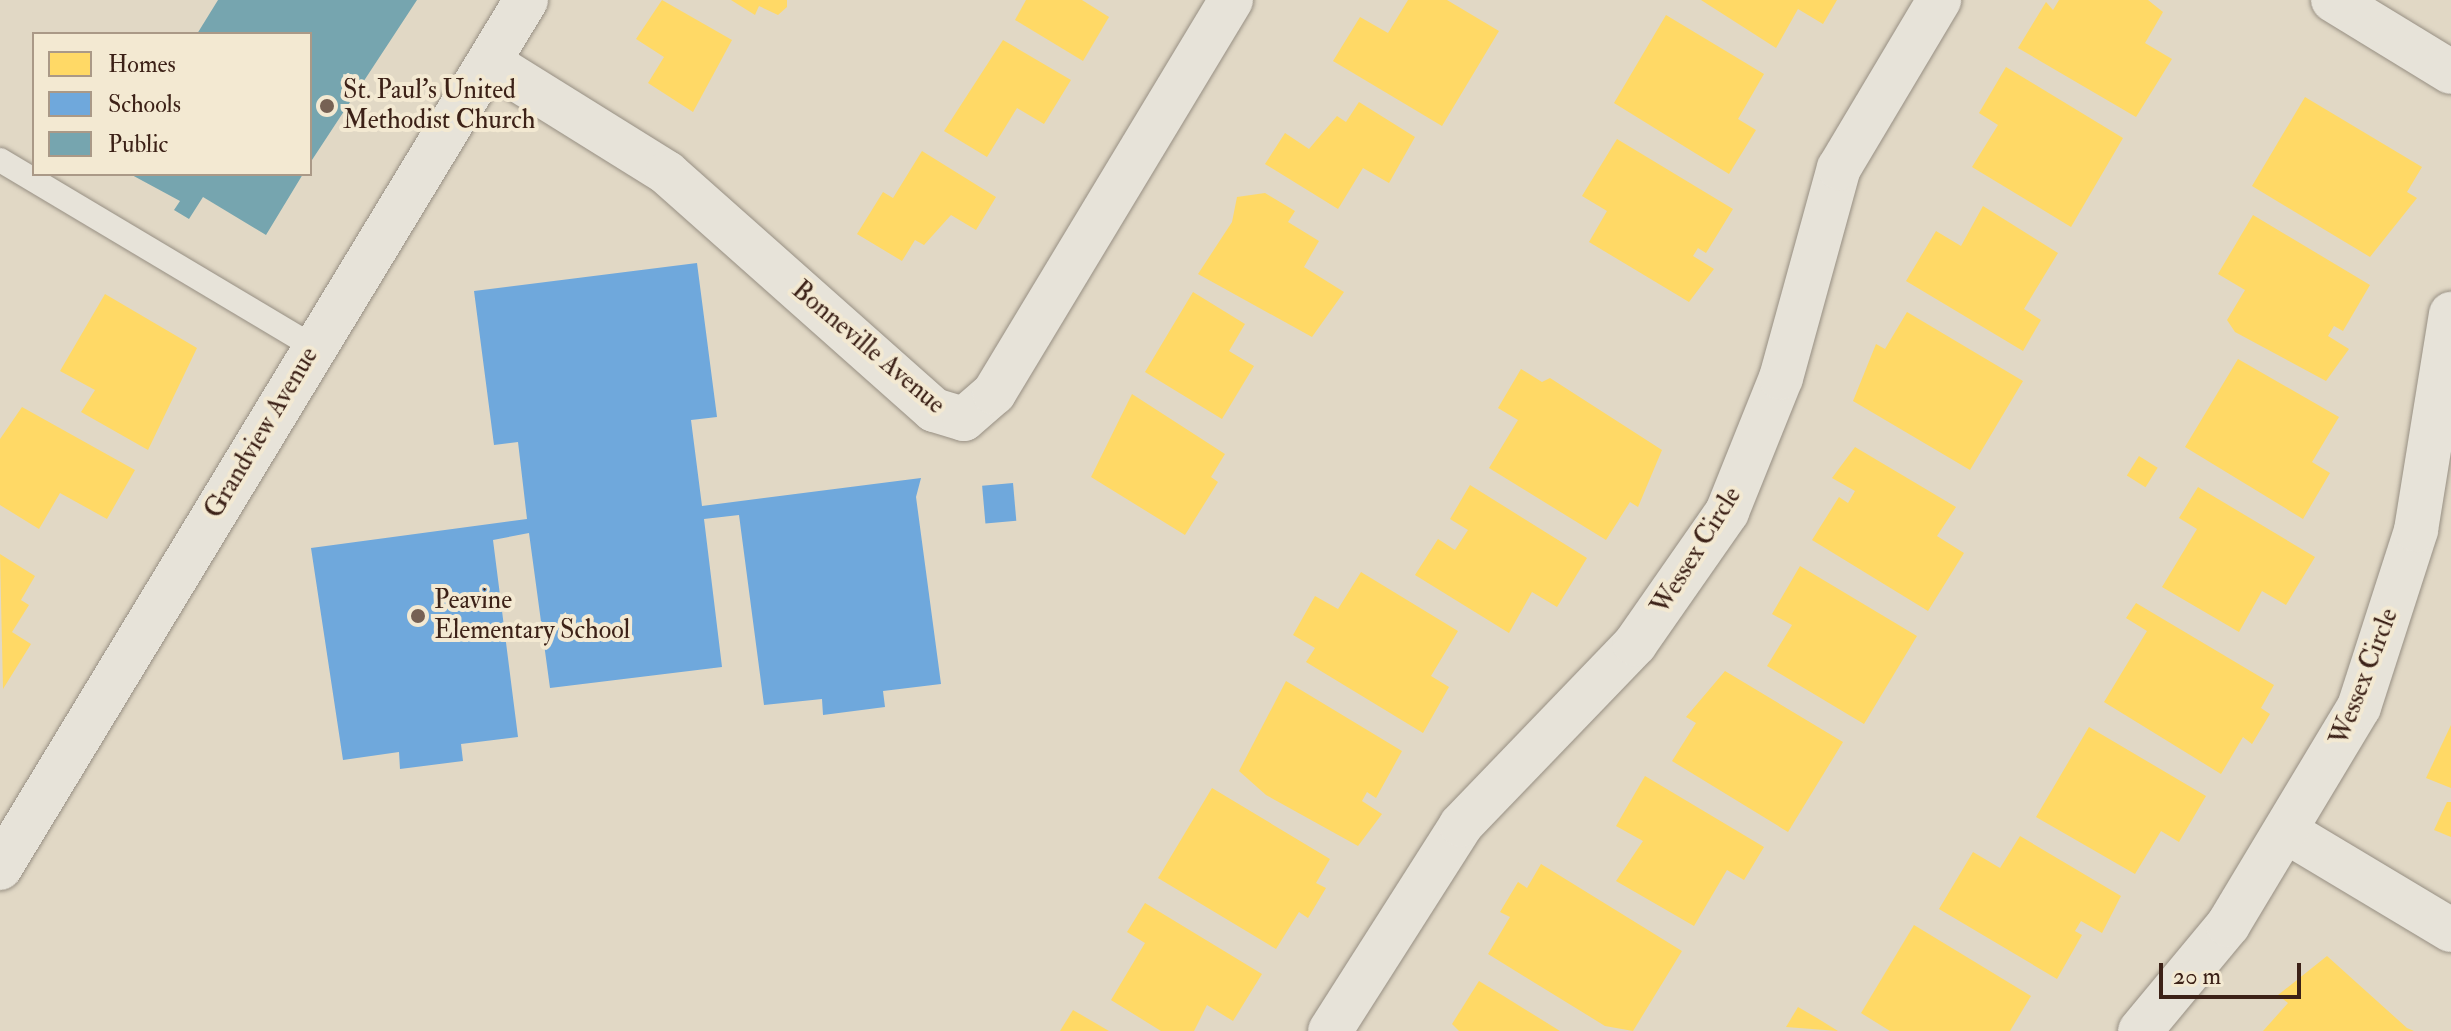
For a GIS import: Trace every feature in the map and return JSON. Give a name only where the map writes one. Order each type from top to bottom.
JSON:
[{"type":"street","name":"Grandview Avenue","points":[[0,868],[526,0]]},
{"type":"street","name":"Bonneville Avenue","points":[[489,62],[667,173],[934,410],[964,419],[994,393],[1231,0]]},
{"type":"street","name":"Wessex Circle","points":[[1330,1031],[1461,825],[1635,644],[1727,512],[1781,378],[1839,168],[1939,0]]},
{"type":"street","points":[[2333,0],[2451,72]]},
{"type":"street","name":"Wessex Circle","points":[[2140,1031],[2197,968],[2287,832],[2359,707],[2416,530],[2451,314]]},
{"type":"street","points":[[2287,832],[2451,930]]},
{"type":"lane","points":[[0,160],[314,347]]},
{"type":"building: Homes","points":[[662,0],[732,40],[693,112],[648,83],[664,57],[636,39]]},
{"type":"building: Homes","points":[[731,0],[787,0],[787,7],[778,15],[759,6],[755,15]]},
{"type":"building: Homes","points":[[1026,0],[1082,0],[1109,17],[1083,61],[1015,20]]},
{"type":"building: Homes","points":[[1408,0],[1447,0],[1499,31],[1442,126],[1333,61],[1360,17],[1388,33]]},
{"type":"building: Homes","points":[[1701,0],[1837,0],[1823,24],[1798,9],[1776,48]]},
{"type":"building: Homes","points":[[2059,0],[2148,0],[2163,12],[2145,43],[2172,59],[2136,117],[2018,48],[2046,2],[2053,10]]},
{"type":"building: Homes","points":[[1666,15],[1764,74],[1738,119],[1756,130],[1729,174],[1614,103]]},
{"type":"building: Homes","points":[[1003,40],[1071,80],[1044,124],[1017,108],[987,157],[944,131]]},
{"type":"building: Homes","points":[[2006,67],[2123,138],[2071,227],[1972,167],[1998,125],[1979,113]]},
{"type":"building: Homes","points":[[2305,97],[2422,167],[2407,192],[2417,198],[2370,257],[2252,186]]},
{"type":"building: Homes","points":[[1359,102],[1415,137],[1389,183],[1363,168],[1338,209],[1265,164],[1285,133],[1309,149],[1337,116],[1346,122]]},
{"type":"building: Homes","points":[[1617,139],[1733,209],[1706,253],[1698,248],[1693,256],[1714,269],[1689,302],[1589,242],[1607,211],[1582,196]]},
{"type":"building: Homes","points":[[922,151],[996,197],[976,230],[951,215],[924,245],[915,240],[902,261],[857,234],[883,192],[893,198]]},
{"type":"building: Homes","points":[[1265,193],[1295,211],[1288,222],[1319,241],[1304,267],[1344,292],[1312,337],[1198,274],[1232,222],[1237,197]]},
{"type":"building: Homes","points":[[1983,206],[2058,253],[2024,309],[2041,320],[2023,351],[1906,281],[1936,231],[1961,246]]},
{"type":"building: Homes","points":[[2253,215],[2370,285],[2343,331],[2334,326],[2328,336],[2349,349],[2326,381],[2235,332],[2227,320],[2245,290],[2218,274]]},
{"type":"building: Homes","points":[[1193,292],[1245,324],[1229,351],[1254,366],[1222,419],[1145,372]]},
{"type":"building: Homes","points":[[105,294],[197,348],[148,450],[81,412],[95,390],[60,371]]},
{"type":"building: Homes","points":[[1907,312],[2023,381],[1970,470],[1853,401],[1876,344],[1885,349]]},
{"type":"building: Homes","points":[[2238,359],[2339,417],[2312,462],[2330,473],[2303,519],[2185,447]]},
{"type":"building: Homes","points":[[1521,369],[1542,382],[1550,378],[1662,450],[1638,507],[1630,502],[1606,540],[1489,468],[1518,420],[1498,408]]},
{"type":"building: Homes","points":[[1132,394],[1225,454],[1211,477],[1218,482],[1185,535],[1091,477]]},
{"type":"building: Homes","points":[[22,407],[135,470],[107,519],[60,493],[39,529],[0,505],[0,439]]},
{"type":"building: Homes","points":[[1855,447],[1956,507],[1937,536],[1964,553],[1928,611],[1812,540],[1839,497],[1848,503],[1855,491],[1832,478]]},
{"type":"building: Homes","points":[[2139,456],[2158,468],[2145,487],[2127,476]]},
{"type":"building: Homes","points":[[1470,485],[1587,558],[1557,607],[1532,592],[1509,633],[1415,575],[1438,539],[1455,550],[1468,530],[1450,519]]},
{"type":"building: Homes","points":[[2198,487],[2315,557],[2286,605],[2262,591],[2239,632],[2162,587],[2197,529],[2179,518]]},
{"type":"building: Homes","points":[[0,554],[35,576],[21,600],[29,605],[12,632],[31,644],[3,689]]},
{"type":"building: Homes","points":[[1800,566],[1917,636],[1864,724],[1767,666],[1792,625],[1772,614]]},
{"type":"building: Homes","points":[[1361,572],[1458,631],[1431,676],[1449,687],[1423,733],[1306,662],[1315,648],[1293,635],[1315,596],[1338,609]]},
{"type":"building: Homes","points":[[2136,603],[2274,685],[2261,708],[2270,714],[2252,744],[2243,737],[2221,774],[2104,702],[2147,631],[2126,618]]},
{"type":"building: Homes","points":[[1725,671],[1843,742],[1788,832],[1672,761],[1696,723],[1686,717]]},
{"type":"building: Homes","points":[[1286,681],[1402,751],[1376,798],[1367,792],[1362,801],[1382,814],[1358,846],[1266,795],[1239,771]]},
{"type":"building: Homes","points":[[2451,725],[2451,788],[2426,778]]},
{"type":"building: Homes","points":[[2089,727],[2206,796],[2179,842],[2161,831],[2135,874],[2036,817]]},
{"type":"building: Homes","points":[[1645,776],[1764,847],[1744,880],[1727,870],[1694,926],[1616,881],[1643,841],[1616,826]]},
{"type":"building: Homes","points":[[1212,788],[1330,859],[1316,883],[1326,888],[1308,918],[1299,912],[1276,949],[1158,878]]},
{"type":"building: Homes","points":[[2447,802],[2451,802],[2451,837],[2434,830]]},
{"type":"building: Homes","points":[[2020,836],[2121,896],[2102,933],[2081,921],[2075,931],[2082,935],[2057,979],[1939,909],[1973,852],[2000,868]]},
{"type":"building: Homes","points":[[1541,864],[1682,951],[1633,1031],[1605,1026],[1488,954],[1510,917],[1500,912],[1518,882],[1527,888]]},
{"type":"building: Homes","points":[[1145,903],[1262,974],[1233,1021],[1207,1005],[1194,1031],[1161,1031],[1111,1000],[1145,943],[1127,932]]},
{"type":"building: Homes","points":[[1914,925],[2031,996],[2010,1031],[1890,1031],[1861,1013]]},
{"type":"building: Homes","points":[[2327,956],[2414,1031],[2263,1031],[2288,1003],[2278,995]]},
{"type":"building: Homes","points":[[1479,981],[1560,1031],[1459,1031],[1452,1024]]},
{"type":"building: Homes","points":[[1798,1007],[1817,1018],[1838,1031],[1786,1027]]},
{"type":"building: Homes","points":[[1073,1010],[1109,1031],[1060,1031]]},
{"type":"building: Schools","points":[[697,263],[717,417],[691,420],[702,506],[921,478],[916,497],[941,684],[883,691],[885,707],[823,715],[822,699],[764,705],[739,515],[704,519],[722,667],[550,688],[529,533],[493,540],[518,737],[461,744],[463,761],[400,769],[399,752],[343,760],[311,548],[527,519],[518,442],[494,445],[474,291]]},
{"type":"building: Schools","points":[[1013,483],[1016,521],[985,524],[982,486]]},
{"type":"building: Public","name":"St. Paul's United Methodist Church","points":[[218,0],[417,0],[312,160],[312,32],[198,32]]},
{"type":"building: Public","name":"St. Paul's United Methodist Church","points":[[134,176],[302,176],[266,235],[203,197],[189,219],[174,210],[180,201]]},
{"type":"place","name":"St. Paul's United Methodist Church","points":[[327,106]]},
{"type":"place","name":"Peavine Elementary School","points":[[418,616]]}]
